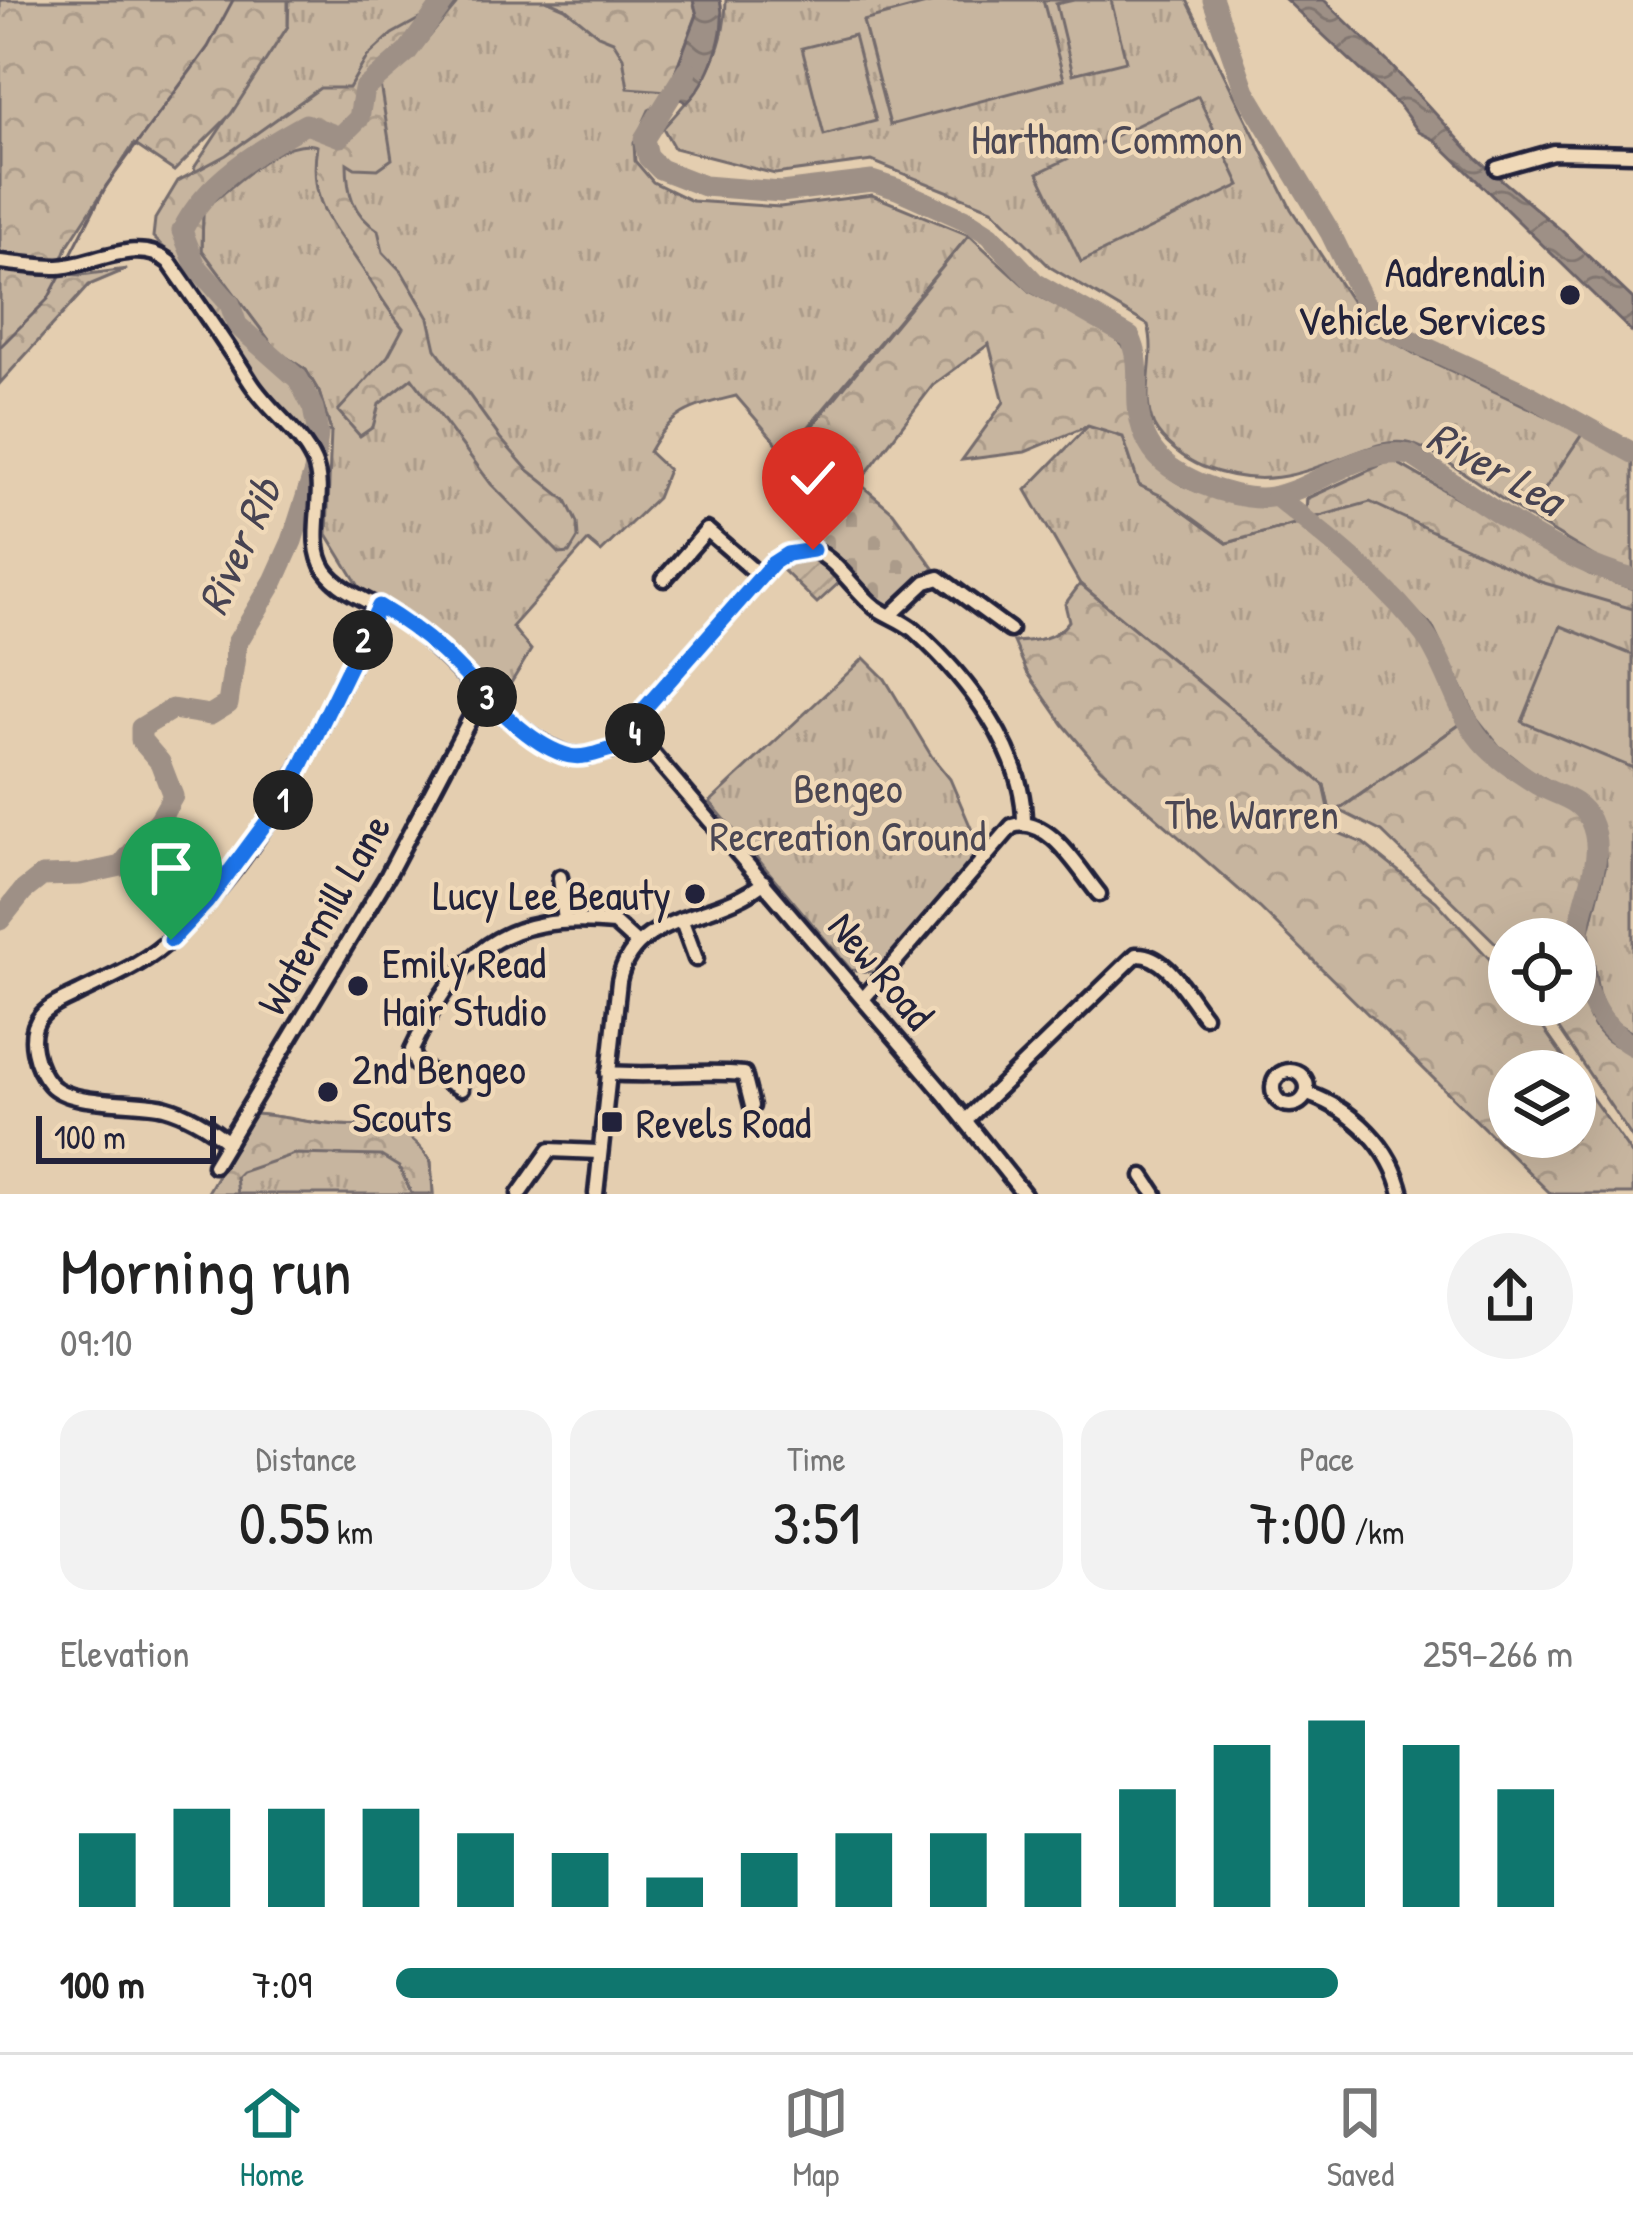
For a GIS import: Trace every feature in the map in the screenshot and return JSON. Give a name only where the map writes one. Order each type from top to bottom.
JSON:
[{"type":"street","points":[[1497,168],[1553,152],[1633,154]]},
{"type":"street","points":[[0,262],[58,267],[130,252],[159,254],[227,342],[251,383],[306,446],[317,469],[322,567],[441,650],[483,694],[539,740],[568,755],[584,756],[634,745],[646,707],[760,576],[787,554],[813,550],[831,561],[875,607],[946,662],[986,716],[1018,775],[1024,822]]},
{"type":"street","points":[[664,579],[707,530],[760,576]]},
{"type":"street","points":[[891,615],[926,581],[939,578],[1010,630]]},
{"type":"street","points":[[228,1142],[190,1117],[166,1108],[79,1098],[51,1086],[38,1064],[34,1030],[39,1017],[54,1006],[121,973],[171,940],[207,902],[288,793],[379,606]]},
{"type":"street","name":"Watermill Lane","points":[[214,1165],[388,874],[483,694]]},
{"type":"street","name":"New Road","points":[[634,745],[658,758],[1024,1194]]},
{"type":"street","points":[[1024,822],[1055,841],[1099,894]]},
{"type":"street","points":[[863,999],[1006,831],[1024,822]]},
{"type":"street","points":[[560,877],[565,921]]},
{"type":"street","points":[[596,1194],[621,970],[636,943],[652,932],[742,898],[764,882]]},
{"type":"street","points":[[682,920],[696,959]]},
{"type":"street","points":[[460,1089],[413,1059],[414,1046],[439,999],[471,959],[490,944],[533,924],[614,923],[636,943]]},
{"type":"street","points":[[966,1120],[1136,955],[1162,962],[1204,1016]]},
{"type":"street","points":[[608,1073],[656,1077],[716,1070],[744,1074],[752,1106]]},
{"type":"street","points":[[1307,1094],[1335,1105],[1364,1129],[1390,1161],[1402,1194]]},
{"type":"street","points":[[519,1194],[550,1150],[598,1152]]},
{"type":"street","points":[[1143,1176],[1155,1194]]},
{"type":"green space","points":[[0,0],[288,0],[288,26],[231,114],[174,171],[134,144],[61,263],[0,261]]},
{"type":"green space","points":[[289,0],[693,0],[697,14],[668,91],[649,110],[634,143],[635,161],[653,182],[692,201],[780,207],[872,195],[969,235],[786,454],[736,396],[695,407],[666,427],[649,452],[668,470],[657,498],[601,552],[588,541],[512,627],[531,650],[502,698],[393,606],[360,588],[327,534],[331,431],[319,392],[306,370],[277,351],[202,251],[203,209],[194,168],[288,26]]},
{"type":"green space","points":[[434,0],[460,0],[410,60],[380,84],[392,159],[378,169],[347,163],[350,192],[362,217],[378,230],[383,252],[402,272],[429,318],[436,349],[500,438],[527,469],[566,500],[578,538],[569,553],[560,554],[491,484],[412,378],[379,404],[373,427],[360,436],[338,411],[388,356],[403,328],[324,210],[316,182],[317,146],[303,144],[273,155],[203,209],[202,250],[277,351],[306,370],[319,392],[331,431],[305,437],[268,396],[170,254],[153,237],[155,219],[178,181],[226,155],[320,88],[349,88],[367,57],[392,34],[430,13]]},
{"type":"green space","points":[[546,0],[693,0],[697,14],[668,91],[628,88],[623,57],[613,41]]},
{"type":"green space","name":"Hartham Common","points":[[726,0],[1187,0],[1291,209],[1368,327],[1583,433],[1527,516],[1450,464],[1408,443],[1381,444],[1280,477],[1244,478],[1196,464],[1169,445],[1154,426],[1148,401],[1148,325],[1050,267],[992,209],[872,161],[775,174],[674,148],[663,128],[689,99],[716,55]]},
{"type":"green space","points":[[941,0],[1043,0],[1064,79],[890,125],[863,21]]},
{"type":"green space","points":[[1111,0],[1126,61],[1073,74],[1056,4]]},
{"type":"green space","points":[[854,35],[876,121],[824,135],[802,48]]},
{"type":"green space","points":[[1198,96],[1240,185],[1081,262],[1038,173]]},
{"type":"green space","points":[[969,235],[1031,292],[1112,335],[1132,355],[1136,419],[1142,439],[1165,473],[1204,493],[1264,501],[1301,522],[1227,543],[1139,485],[1123,437],[1088,426],[1025,452],[962,460],[1004,402],[989,344],[933,385],[865,475],[803,437]]},
{"type":"green space","points":[[127,269],[89,285],[0,383],[0,270],[81,275]]},
{"type":"green space","points":[[1088,426],[1123,437],[1139,485],[1227,543],[1301,522],[1368,580],[1414,629],[1462,723],[1331,815],[1324,785],[1080,584],[1026,490]]},
{"type":"green space","points":[[1583,433],[1633,461],[1633,571],[1610,566],[1527,516]]},
{"type":"green space","points":[[1392,460],[1589,574],[1633,589],[1633,1033],[1609,1019],[1598,993],[1592,918],[1606,864],[1604,844],[1587,802],[1530,770],[1499,746],[1476,717],[1432,626],[1306,512],[1307,498]]},
{"type":"green space","points":[[1392,460],[1589,574],[1633,589],[1633,609],[1541,582],[1370,502],[1313,518],[1306,512],[1307,499]]},
{"type":"green space","points":[[833,466],[839,466],[893,512],[934,568],[895,603],[886,606],[875,601],[795,516],[803,494]]},
{"type":"green space","points":[[817,555],[842,580],[817,603],[782,569],[795,558]]},
{"type":"green space","name":"The Warren","points":[[1080,584],[1324,785],[1334,831],[1363,843],[1436,901],[1488,957],[1488,1026],[1542,1026],[1558,1050],[1488,1050],[1488,1132],[1260,908],[1100,768],[1063,724],[1027,672],[1014,642],[1057,632],[1069,621],[1065,604]]},
{"type":"green space","points":[[1561,626],[1633,655],[1633,768],[1522,722]]},
{"type":"green space","name":"Bengeo Recreation Ground","points":[[864,658],[885,679],[950,779],[974,835],[972,863],[874,972],[851,970],[710,802]]},
{"type":"green space","points":[[1462,723],[1486,750],[1535,788],[1571,803],[1584,817],[1594,845],[1574,918],[1488,918],[1488,935],[1382,832],[1339,810]]},
{"type":"green space","points":[[1557,1026],[1594,1026],[1617,1047],[1633,1051],[1633,1139],[1596,1084],[1596,1050],[1573,1050]]},
{"type":"green space","name":"The Warren","points":[[1596,1104],[1633,1156],[1633,1194],[1551,1194],[1514,1158],[1596,1158]]},
{"type":"green space","points":[[253,1114],[402,1133],[431,1162],[433,1194],[230,1194]]},
{"type":"green space","points":[[253,1114],[402,1133],[431,1162],[433,1194],[412,1194],[399,1167],[381,1156],[294,1154],[241,1172],[236,1177],[238,1194],[207,1194]]},
{"type":"water","points":[[693,0],[720,0],[722,13],[710,69],[687,103],[668,91],[697,15]]},
{"type":"water","points":[[1286,0],[1324,0],[1477,159],[1633,299],[1633,333],[1435,140],[1419,132],[1401,108]]},
{"type":"waterway","points":[[67,262],[106,186],[208,47],[233,0]]},
{"type":"waterway","name":"River Rib","points":[[0,920],[42,876],[80,875],[121,866],[160,819],[173,796],[160,762],[141,740],[141,728],[172,709],[210,715],[228,704],[237,643],[274,581],[314,472],[318,434],[313,408],[298,379],[237,325],[230,304],[196,266],[182,231],[219,182],[270,145],[306,124],[340,137],[359,118],[364,89],[407,52],[445,0]]},
{"type":"waterway","points":[[1213,0],[1245,91],[1330,232],[1364,302],[1386,329],[1525,393],[1633,453]]},
{"type":"waterway","name":"River Lea","points":[[687,70],[644,139],[648,157],[660,169],[704,186],[781,192],[872,181],[968,221],[990,235],[1035,283],[1130,337],[1143,430],[1158,457],[1184,476],[1225,492],[1263,498],[1374,456],[1411,455],[1545,542],[1633,579]]},
{"type":"waterway","points":[[0,347],[48,299],[63,270]]},
{"type":"waterway","points":[[1276,496],[1354,560],[1408,614],[1433,647],[1468,721],[1486,746],[1538,785],[1574,802],[1590,820],[1596,845],[1581,919],[1582,974],[1605,1023],[1633,1046]]},
{"type":"place","name":"Aadrenalin Vehicle Services","points":[[1570,295]]},
{"type":"place","name":"Lucy Lee Beauty","points":[[695,894]]},
{"type":"place","name":"Emily Read Hair Studio","points":[[358,986]]},
{"type":"place","name":"2nd Bengeo Scouts","points":[[328,1092]]},
{"type":"place","name":"Revels Road","points":[[612,1122]]},
{"type":"route","points":[[171,940],[207,902],[288,793],[379,606],[441,650],[483,694],[539,740],[561,753],[584,756],[634,745],[646,707],[760,576],[787,554],[813,550]]}]
